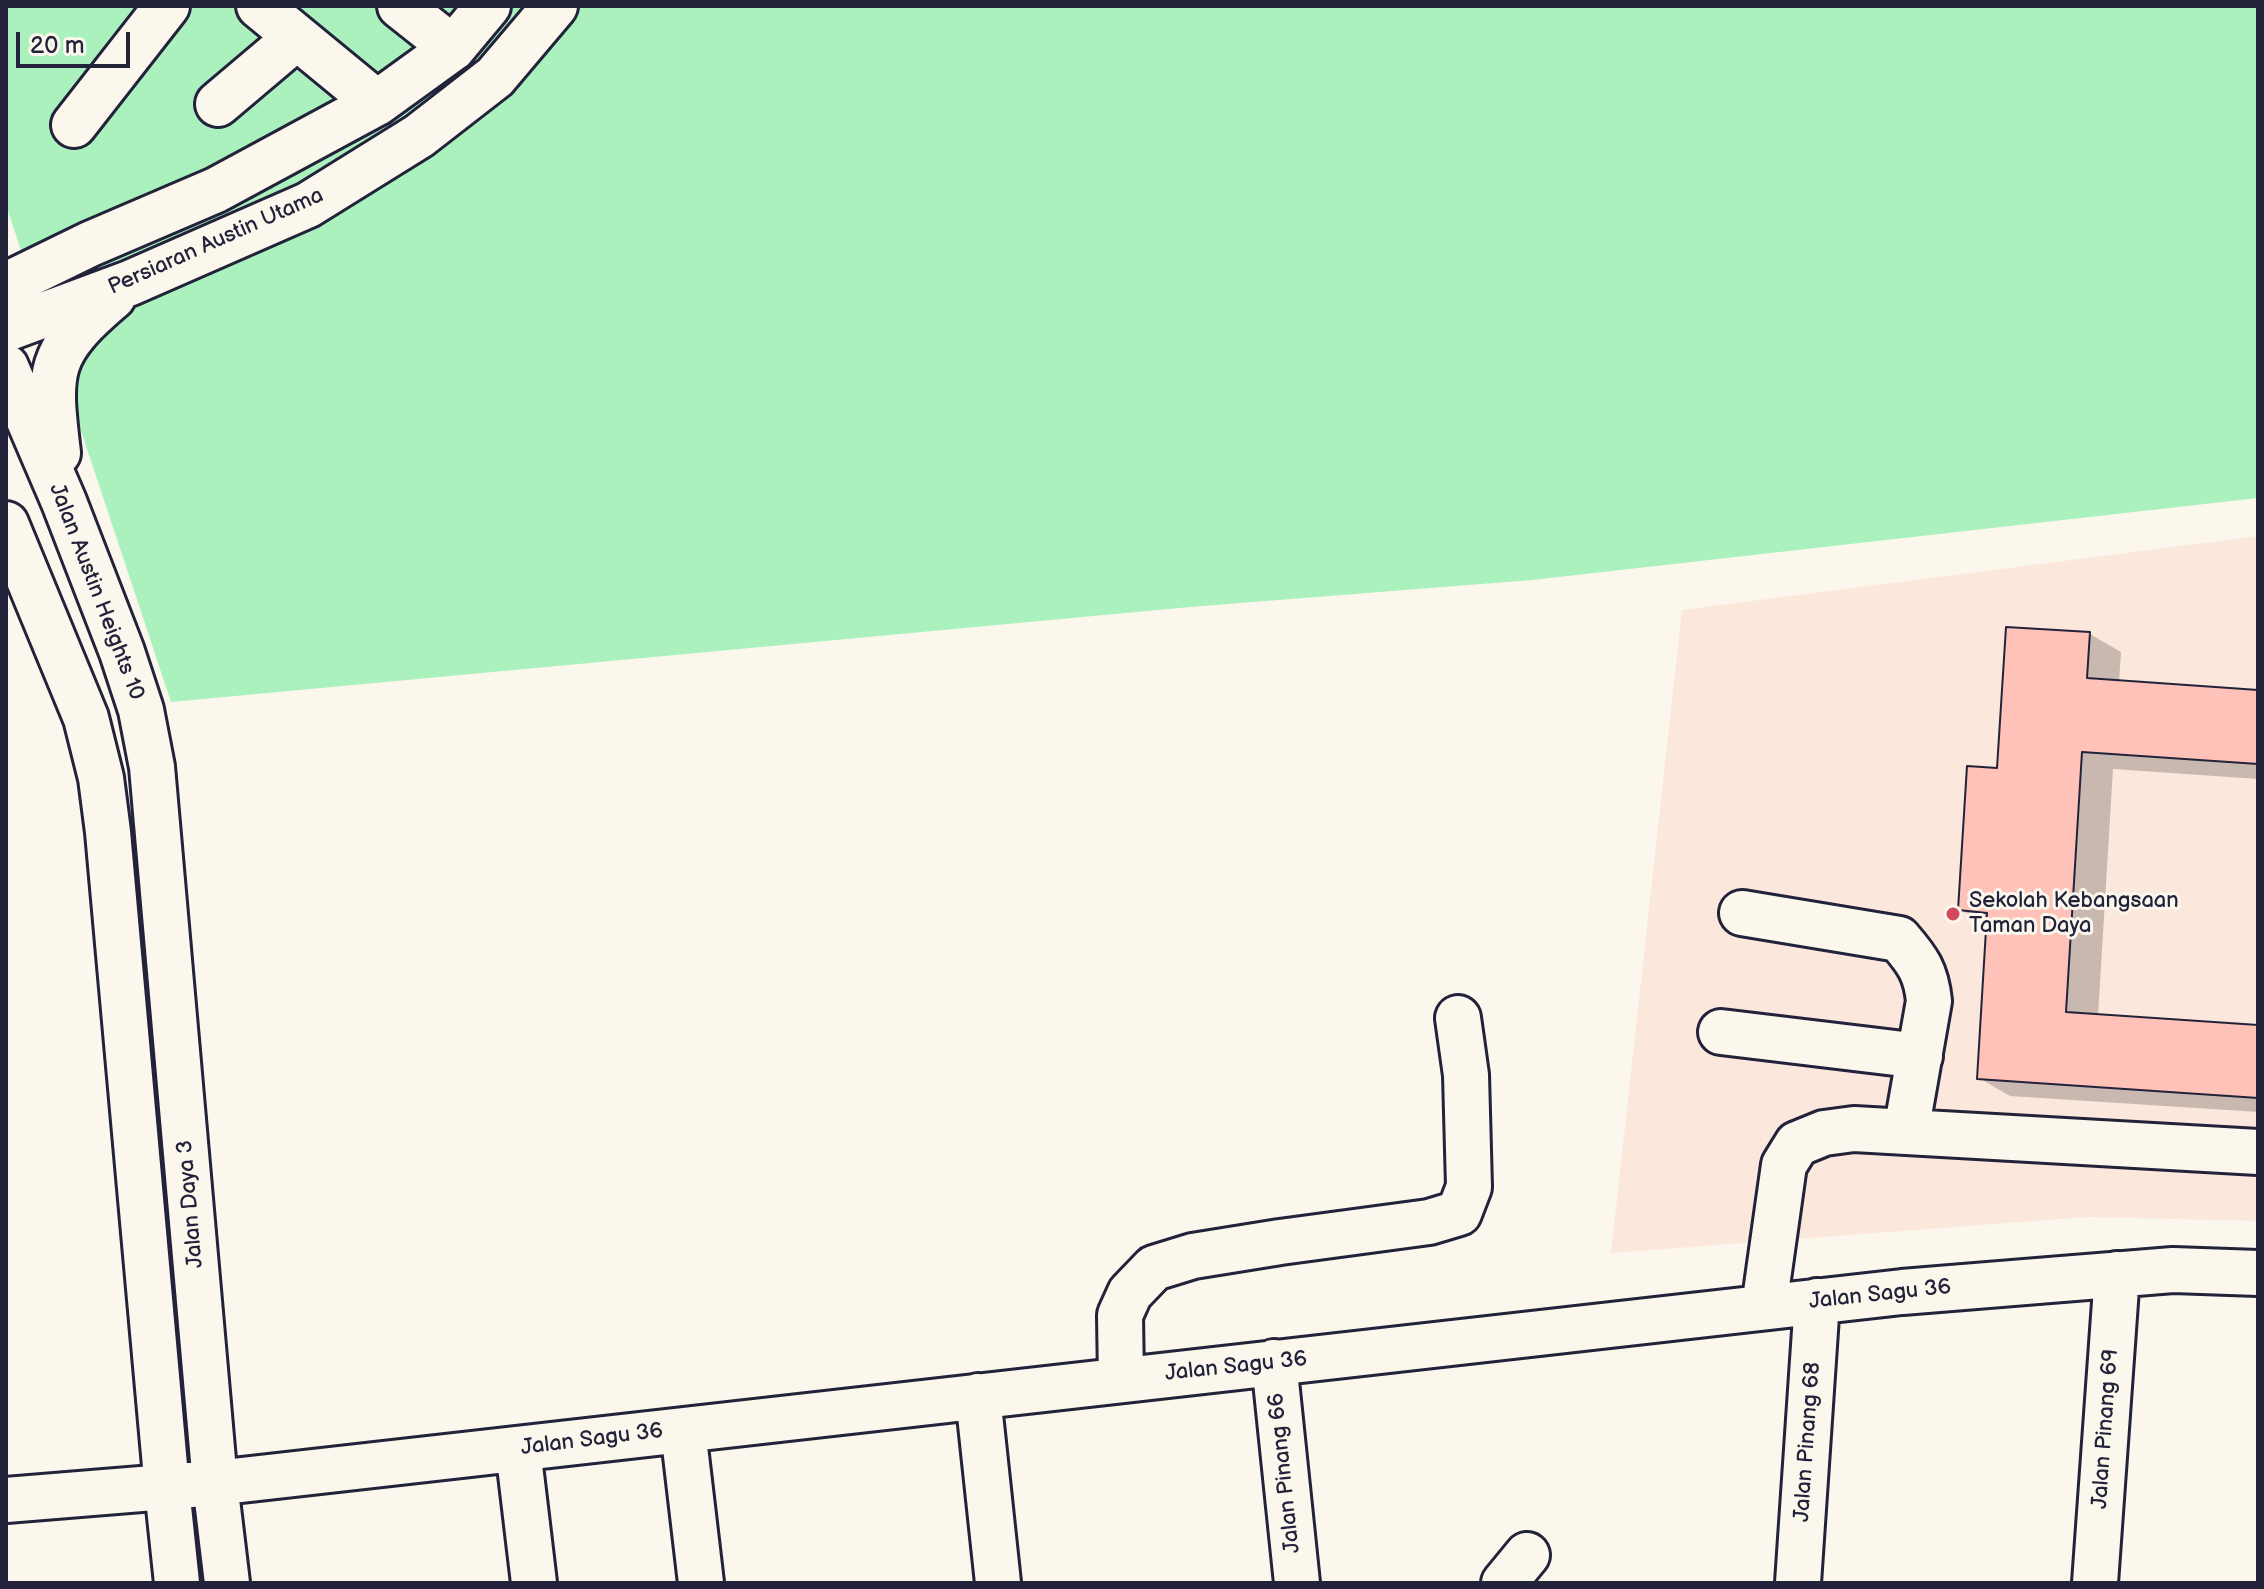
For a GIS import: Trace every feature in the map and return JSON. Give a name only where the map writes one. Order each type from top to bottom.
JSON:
[{"type":"street","points":[[74,125],[167,6]]},
{"type":"street","points":[[259,6],[377,103]]},
{"type":"street","points":[[400,6],[453,48]]},
{"type":"street","points":[[6,285],[90,244],[216,190],[377,103],[453,48],[488,6]]},
{"type":"street","name":"Persiaran Austin Utama","points":[[6,329],[130,283],[308,205],[419,136],[495,77],[555,6]]},
{"type":"street","points":[[218,104],[296,38]]},
{"type":"street","points":[[64,502],[51,399],[58,358],[69,338],[84,321],[130,283]]},
{"type":"street","name":"Jalan Austin Heights 10","points":[[6,367],[64,502],[122,652],[141,710],[152,767],[158,825]]},
{"type":"street","points":[[6,524],[86,718],[101,778],[177,1583]]},
{"type":"street","name":"Jalan Daya 3","points":[[158,825],[215,1483],[227,1583]]},
{"type":"street","points":[[1742,913],[1899,939],[1916,959],[1927,981],[1929,1001],[1906,1132]]},
{"type":"street","points":[[1121,1380],[1120,1315],[1130,1293],[1154,1268],[1193,1256],[1429,1222],[1459,1213],[1469,1187],[1466,1075],[1458,1018]]},
{"type":"street","points":[[1721,1032],[1920,1056]]},
{"type":"street","points":[[1764,1307],[1784,1165],[1797,1144],[1824,1133],[1854,1129],[2258,1152]]},
{"type":"street","name":"Jalan Sagu 36","points":[[6,1500],[215,1483],[1817,1301],[2173,1270],[2258,1273]]},
{"type":"street","name":"Jalan Pinang 69","points":[[2095,1583],[2117,1274]]},
{"type":"street","name":"Jalan Pinang 68","points":[[1798,1583],[1817,1301]]},
{"type":"street","name":"Jalan Pinang 66","points":[[1274,1362],[1297,1583]]},
{"type":"street","points":[[978,1396],[998,1583]]},
{"type":"street","points":[[683,1430],[701,1583]]},
{"type":"street","points":[[518,1449],[534,1583]]},
{"type":"shaded area","name":"Sekolah Kebangsaan Taman Daya","points":[[2258,536],[2258,1221],[2087,1217],[1611,1253],[1682,610]]},
{"type":"green space","points":[[6,6],[2258,6],[2258,498],[1532,580],[1190,607],[171,702],[6,205]]},
{"type":"building","points":[[2006,627],[2090,632],[2087,678],[2258,690],[2258,764],[2082,752],[2066,1012],[2258,1025],[2258,1098],[1977,1079],[1987,913],[1958,910],[1967,766],[1997,768]]},
{"type":"place","name":"Sekolah Kebangsaan Taman Daya","points":[[1953,914]]}]
